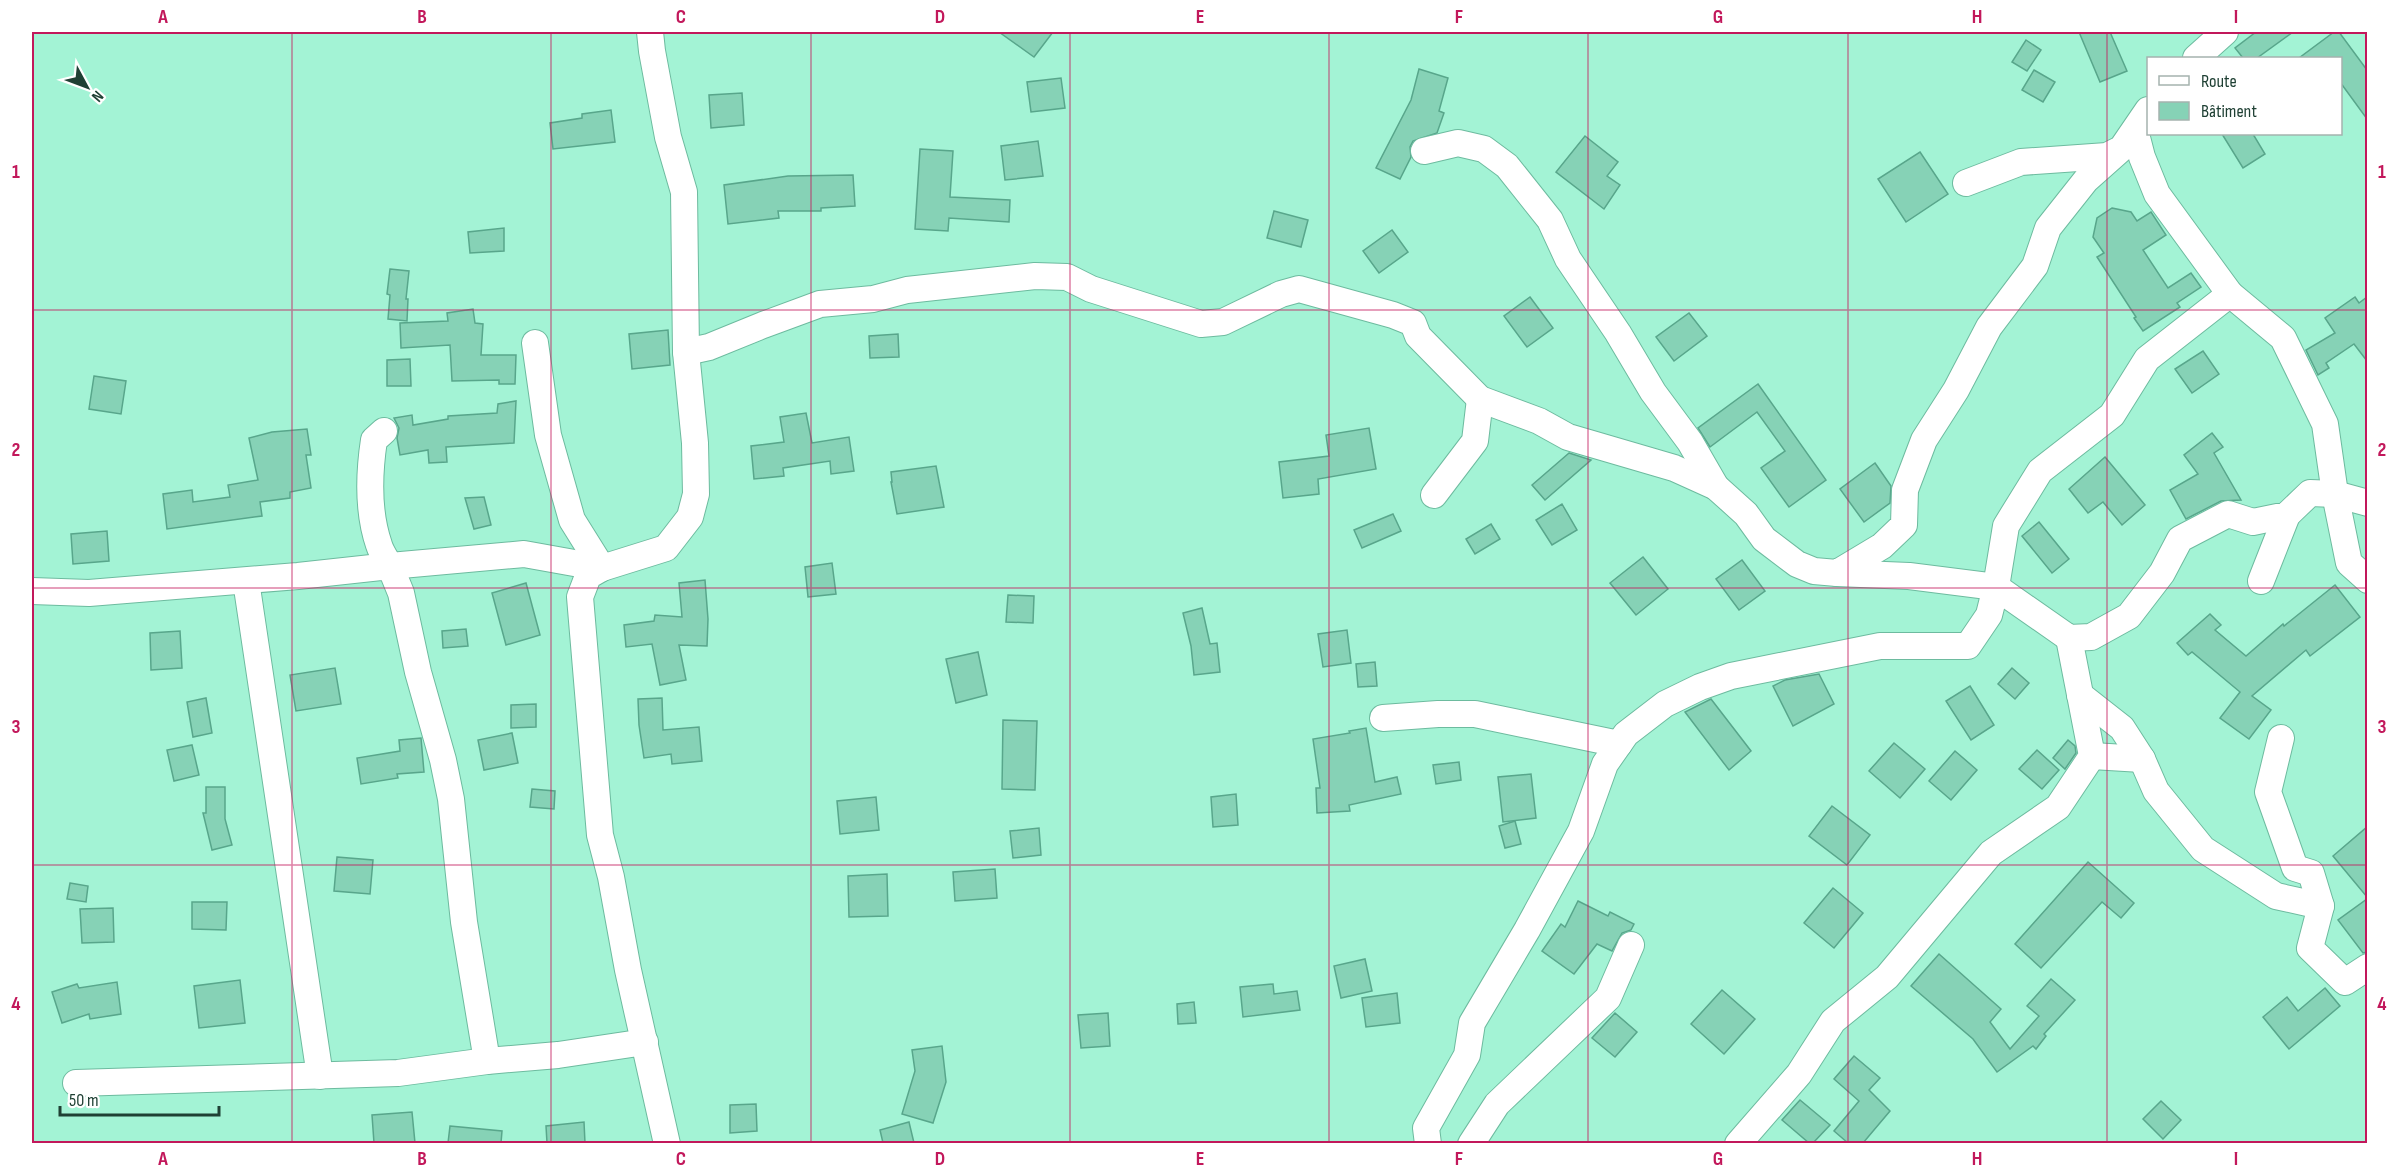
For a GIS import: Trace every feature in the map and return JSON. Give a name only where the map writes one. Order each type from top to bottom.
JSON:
[{"type":"street","points":[[650,32],[668,137],[684,192],[686,352],[695,453],[696,494],[690,517],[682,531],[666,548],[602,568],[588,576],[580,597],[580,621],[586,658],[588,713],[596,770],[600,835],[667,1143]]},
{"type":"street","points":[[2197,57],[2225,32]]},
{"type":"street","points":[[1966,183],[2021,162],[2107,156],[2135,129]]},
{"type":"street","points":[[2135,129],[2142,157],[2157,194],[2230,294],[2283,338],[2325,424],[2335,494],[2349,563],[2367,580]]},
{"type":"street","points":[[1837,573],[1882,546],[1904,525],[1905,490],[1924,440],[1956,390],[1989,327],[2035,266],[2048,228],[2086,180],[2135,129]]},
{"type":"street","points":[[1424,151],[1458,143],[1484,149],[1507,166],[1550,220],[1568,260],[1618,333],[1653,392],[1690,442],[1716,487]]},
{"type":"street","points":[[686,352],[709,347],[820,304],[873,299],[907,290],[1035,276],[1067,277],[1091,289],[1201,324],[1222,322],[1281,294],[1299,289],[1383,312],[1413,323],[1418,336],[1480,399],[1539,421],[1568,437],[1674,468],[1716,487],[1746,514],[1764,539],[1797,564],[1814,571],[1909,576],[1996,587],[2069,638],[2091,637],[2129,616],[2162,573],[2180,539],[2228,514],[2253,522],[2286,515]]},
{"type":"street","points":[[1428,1143],[1426,1128],[1467,1055],[1472,1023],[1527,930],[1581,831],[1605,764],[1626,734],[1665,704],[1700,687],[1731,676],[1880,646],[1968,646],[1989,615],[2006,526],[2040,471],[2112,415],[2147,359],[2230,294]]},
{"type":"street","points":[[535,343],[548,435],[572,520],[602,568]]},
{"type":"street","points":[[1434,495],[1475,441],[1480,399]]},
{"type":"street","points":[[384,430],[374,440],[371,491],[376,535],[401,593],[418,672],[451,799],[464,921],[487,1061]]},
{"type":"street","points":[[2261,581],[2286,515],[2310,493],[2335,494],[2367,503]]},
{"type":"street","points":[[32,591],[89,593],[246,581],[524,554],[602,568]]},
{"type":"street","points":[[246,581],[320,1076]]},
{"type":"street","points":[[1738,1143],[1799,1074],[1833,1021],[1887,977],[1991,853],[2058,807],[2092,756],[2069,638]]},
{"type":"street","points":[[2080,695],[2122,728],[2142,759],[2156,791],[2203,849],[2276,896],[2321,906]]},
{"type":"street","points":[[1383,718],[1475,714],[1619,744]]},
{"type":"street","points":[[2281,738],[2268,792],[2295,868]]},
{"type":"street","points":[[2092,756],[2142,759]]},
{"type":"street","points":[[2276,896],[2295,868]]},
{"type":"street","points":[[2295,868],[2311,873],[2321,906],[2310,948],[2345,982],[2367,967]]},
{"type":"street","points":[[1471,1143],[1497,1104],[1608,998],[1631,945]]},
{"type":"street","points":[[76,1083],[398,1073],[487,1061],[558,1055],[645,1042]]},
{"type":"building","points":[[999,32],[1053,32],[1034,57]]},
{"type":"building","points":[[2079,32],[2110,32],[2127,71],[2100,82]]},
{"type":"building","points":[[2256,32],[2293,32],[2258,57],[2242,57],[2235,48]]},
{"type":"building","points":[[2334,32],[2339,32],[2367,70],[2367,119],[2342,85],[2342,57],[2300,57]]},
{"type":"building","points":[[2026,40],[2041,50],[2027,71],[2012,62]]},
{"type":"building","points":[[1419,69],[1448,78],[1439,111],[1444,113],[1437,133],[1413,141],[1410,147],[1411,157],[1400,179],[1376,168],[1411,100]]},
{"type":"building","points":[[2034,70],[2055,82],[2043,102],[2022,90]]},
{"type":"building","points":[[1061,78],[1065,108],[1031,112],[1027,82]]},
{"type":"building","points":[[742,93],[744,125],[711,128],[709,95]]},
{"type":"building","points":[[611,110],[615,142],[553,149],[550,123],[582,118],[582,114]]},
{"type":"building","points":[[2223,135],[2254,135],[2265,154],[2243,168]]},
{"type":"building","points":[[1585,136],[1618,162],[1607,176],[1620,185],[1604,209],[1556,172]]},
{"type":"building","points":[[1038,141],[1043,176],[1005,180],[1001,146]]},
{"type":"building","points":[[920,149],[953,151],[950,197],[1010,200],[1009,222],[949,218],[948,231],[915,229]]},
{"type":"building","points":[[1920,152],[1948,194],[1906,222],[1878,179]]},
{"type":"building","points":[[853,175],[855,206],[821,208],[821,211],[778,211],[779,218],[728,224],[724,185],[788,176]]},
{"type":"building","points":[[2112,208],[2131,212],[2137,221],[2151,212],[2166,235],[2143,250],[2168,288],[2191,273],[2201,287],[2177,303],[2180,307],[2143,331],[2097,257],[2104,253],[2093,237],[2097,218]]},
{"type":"building","points":[[1274,211],[1308,220],[1301,247],[1267,238]]},
{"type":"building","points":[[504,228],[504,251],[470,253],[468,232]]},
{"type":"building","points":[[1392,230],[1408,252],[1379,273],[1363,251]]},
{"type":"building","points":[[390,269],[409,271],[406,299],[408,299],[407,321],[388,319],[390,295],[387,294]]},
{"type":"building","points":[[1530,297],[1553,328],[1527,347],[1504,316]]},
{"type":"building","points":[[2355,297],[2359,303],[2367,297],[2367,361],[2354,344],[2326,363],[2329,368],[2318,375],[2306,350],[2335,333],[2325,318]]},
{"type":"building","points":[[473,309],[475,323],[483,324],[481,355],[516,355],[515,384],[499,384],[499,380],[452,381],[450,345],[401,348],[400,323],[448,321],[447,313]]},
{"type":"building","points":[[1689,313],[1707,336],[1674,361],[1656,337]]},
{"type":"building","points":[[668,330],[670,365],[632,369],[629,334]]},
{"type":"building","points":[[898,334],[899,357],[870,358],[869,336]]},
{"type":"building","points":[[2203,351],[2219,374],[2192,393],[2175,369]]},
{"type":"building","points":[[410,359],[411,386],[387,386],[387,360]]},
{"type":"building","points":[[94,376],[126,381],[121,414],[89,409]]},
{"type":"building","points":[[1758,384],[1826,480],[1789,507],[1761,468],[1785,451],[1757,412],[1710,447],[1698,428]]},
{"type":"building","points":[[516,401],[514,443],[446,447],[447,462],[429,463],[428,450],[400,455],[397,438],[399,428],[394,418],[412,415],[413,425],[448,419],[448,416],[497,413],[498,404]]},
{"type":"building","points":[[806,413],[812,443],[849,437],[854,471],[831,474],[830,461],[783,468],[784,476],[754,479],[751,446],[784,442],[780,417]]},
{"type":"building","points":[[1369,428],[1376,469],[1318,479],[1319,494],[1283,498],[1279,462],[1329,456],[1326,435]]},
{"type":"building","points":[[307,429],[311,455],[306,455],[311,488],[290,492],[290,498],[260,502],[262,516],[167,529],[163,494],[192,490],[193,502],[230,497],[228,485],[258,480],[249,438],[272,432]]},
{"type":"building","points":[[2212,433],[2223,447],[2214,453],[2241,500],[2221,501],[2186,519],[2170,490],[2198,474],[2184,455]]},
{"type":"building","points":[[1569,453],[1591,460],[1545,500],[1532,485]]},
{"type":"building","points":[[2105,457],[2145,505],[2122,525],[2103,502],[2088,513],[2069,489]]},
{"type":"building","points":[[1875,463],[1891,486],[1890,503],[1864,522],[1840,489]]},
{"type":"building","points":[[936,466],[944,507],[897,514],[891,472]]},
{"type":"building","points":[[484,497],[491,525],[474,529],[465,498]]},
{"type":"building","points":[[1562,504],[1577,530],[1552,545],[1536,520]]},
{"type":"building","points":[[1393,514],[1401,531],[1362,548],[1354,530]]},
{"type":"building","points":[[2039,522],[2069,559],[2052,573],[2022,536]]},
{"type":"building","points":[[1491,524],[1500,539],[1475,554],[1466,539]]},
{"type":"building","points":[[107,531],[109,561],[73,564],[71,534]]},
{"type":"building","points":[[1643,557],[1668,589],[1636,615],[1610,583]]},
{"type":"building","points":[[1742,560],[1765,591],[1739,610],[1716,579]]},
{"type":"building","points":[[832,563],[836,594],[808,597],[805,567]]},
{"type":"building","points":[[705,580],[708,619],[707,646],[679,645],[686,680],[660,685],[652,644],[626,647],[624,625],[654,621],[655,615],[682,617],[679,583]]},
{"type":"building","points":[[526,583],[540,635],[506,645],[492,593]]},
{"type":"building","points":[[2335,585],[2360,617],[2310,656],[2306,650],[2252,696],[2271,710],[2249,739],[2220,718],[2240,692],[2192,652],[2188,655],[2177,643],[2210,614],[2221,625],[2215,630],[2246,656],[2283,624],[2284,626]]},
{"type":"building","points":[[1008,595],[1034,596],[1033,623],[1006,622]]},
{"type":"building","points":[[1202,608],[1210,644],[1217,643],[1220,672],[1194,675],[1191,646],[1183,613]]},
{"type":"building","points":[[466,629],[468,646],[443,648],[442,631]]},
{"type":"building","points":[[1347,630],[1351,663],[1323,667],[1318,634]]},
{"type":"building","points":[[180,631],[182,668],[151,670],[150,633]]},
{"type":"building","points":[[978,652],[987,695],[956,703],[946,659]]},
{"type":"building","points":[[1375,662],[1377,686],[1358,687],[1356,664]]},
{"type":"building","points":[[335,668],[341,704],[296,711],[290,675]]},
{"type":"building","points":[[2012,668],[2029,683],[2015,699],[1998,684]]},
{"type":"building","points":[[1819,674],[1834,704],[1793,726],[1773,686],[1785,680]]},
{"type":"building","points":[[1970,686],[1994,725],[1971,740],[1946,701]]},
{"type":"building","points":[[206,698],[212,733],[193,737],[187,702]]},
{"type":"building","points":[[662,698],[663,730],[699,727],[702,761],[672,764],[671,754],[644,758],[638,699]]},
{"type":"building","points":[[1711,699],[1751,751],[1729,770],[1685,712]]},
{"type":"building","points":[[536,704],[536,727],[511,728],[511,705]]},
{"type":"building","points":[[1003,720],[1037,721],[1035,790],[1002,789]]},
{"type":"building","points":[[1366,728],[1375,782],[1397,777],[1401,794],[1349,805],[1350,811],[1317,813],[1316,788],[1320,788],[1313,739]]},
{"type":"building","points":[[512,733],[518,763],[484,770],[478,740]]},
{"type":"building","points":[[421,738],[424,772],[397,774],[398,778],[361,784],[357,758],[400,751],[399,740]]},
{"type":"building","points":[[2068,740],[2075,746],[2076,753],[2065,769],[2053,758]]},
{"type":"building","points":[[1894,743],[1925,769],[1900,798],[1869,771]]},
{"type":"building","points":[[192,745],[199,775],[174,781],[167,750]]},
{"type":"building","points":[[2037,750],[2059,770],[2042,789],[2019,769]]},
{"type":"building","points":[[1955,751],[1977,770],[1951,800],[1929,781]]},
{"type":"building","points":[[1459,762],[1461,780],[1436,784],[1433,765]]},
{"type":"building","points":[[1531,774],[1536,818],[1503,822],[1498,777]]},
{"type":"building","points":[[206,787],[225,787],[225,819],[232,845],[212,850],[203,813],[206,813]]},
{"type":"building","points":[[532,789],[555,791],[554,809],[530,807]]},
{"type":"building","points":[[1236,794],[1238,825],[1213,827],[1211,797]]},
{"type":"building","points":[[876,797],[879,830],[840,834],[837,801]]},
{"type":"building","points":[[1832,806],[1870,835],[1847,865],[1809,836]]},
{"type":"building","points":[[1515,821],[1521,844],[1505,848],[1499,826]]},
{"type":"building","points":[[2367,827],[2367,897],[2333,856]]},
{"type":"building","points":[[1039,828],[1041,855],[1013,858],[1010,831]]},
{"type":"building","points":[[337,857],[373,860],[370,894],[334,891]]},
{"type":"building","points":[[2088,862],[2134,903],[2121,918],[2102,902],[2041,968],[2015,944]]},
{"type":"building","points":[[995,869],[997,898],[955,901],[953,872]]},
{"type":"building","points":[[887,874],[888,916],[849,917],[848,876]]},
{"type":"building","points":[[70,883],[88,886],[86,902],[67,899]]},
{"type":"building","points":[[1833,888],[1863,913],[1834,948],[1804,923]]},
{"type":"building","points":[[2367,899],[2367,952],[2363,953],[2338,920]]},
{"type":"building","points":[[1578,901],[1608,916],[1610,912],[1634,924],[1631,930],[1622,933],[1612,951],[1597,944],[1574,974],[1542,951],[1561,924],[1565,927]]},
{"type":"building","points":[[192,902],[227,902],[226,930],[192,929]]},
{"type":"building","points":[[113,908],[114,942],[82,943],[80,909]]},
{"type":"building","points":[[1939,954],[2001,1009],[1990,1022],[2010,1049],[2039,1016],[2027,1006],[2051,979],[2075,1000],[2044,1034],[2046,1036],[2036,1049],[2033,1046],[1997,1072],[1973,1039],[1911,986]]},
{"type":"building","points":[[1365,959],[1372,991],[1341,998],[1334,966]]},
{"type":"building","points":[[240,980],[245,1023],[199,1028],[194,986]]},
{"type":"building","points":[[117,982],[121,1014],[90,1019],[89,1014],[62,1023],[52,992],[77,984],[79,988]]},
{"type":"building","points":[[1273,984],[1274,994],[1297,991],[1300,1010],[1243,1017],[1240,987]]},
{"type":"building","points":[[2325,988],[2340,1006],[2289,1049],[2263,1017],[2287,997],[2298,1011]]},
{"type":"building","points":[[1722,990],[1755,1019],[1724,1054],[1691,1024]]},
{"type":"building","points":[[1397,993],[1400,1023],[1366,1027],[1362,998]]},
{"type":"building","points":[[1194,1002],[1196,1023],[1178,1024],[1177,1004]]},
{"type":"building","points":[[1108,1013],[1110,1046],[1081,1048],[1078,1015]]},
{"type":"building","points":[[1615,1013],[1637,1032],[1615,1057],[1592,1038]]},
{"type":"building","points":[[942,1046],[946,1082],[933,1123],[902,1114],[915,1071],[912,1050]]},
{"type":"building","points":[[1854,1056],[1880,1078],[1869,1090],[1890,1111],[1863,1143],[1848,1143],[1834,1131],[1859,1101],[1834,1079]]},
{"type":"building","points":[[1800,1100],[1830,1125],[1813,1143],[1809,1143],[1782,1120]]},
{"type":"building","points":[[2161,1101],[2181,1120],[2163,1139],[2143,1119]]},
{"type":"building","points":[[756,1104],[757,1131],[730,1133],[730,1105]]},
{"type":"building","points":[[412,1112],[415,1143],[374,1143],[372,1115]]},
{"type":"building","points":[[584,1122],[585,1143],[547,1143],[546,1126]]},
{"type":"building","points":[[909,1122],[914,1143],[883,1143],[880,1130]]},
{"type":"building","points":[[450,1126],[502,1131],[501,1143],[448,1143]]}]
